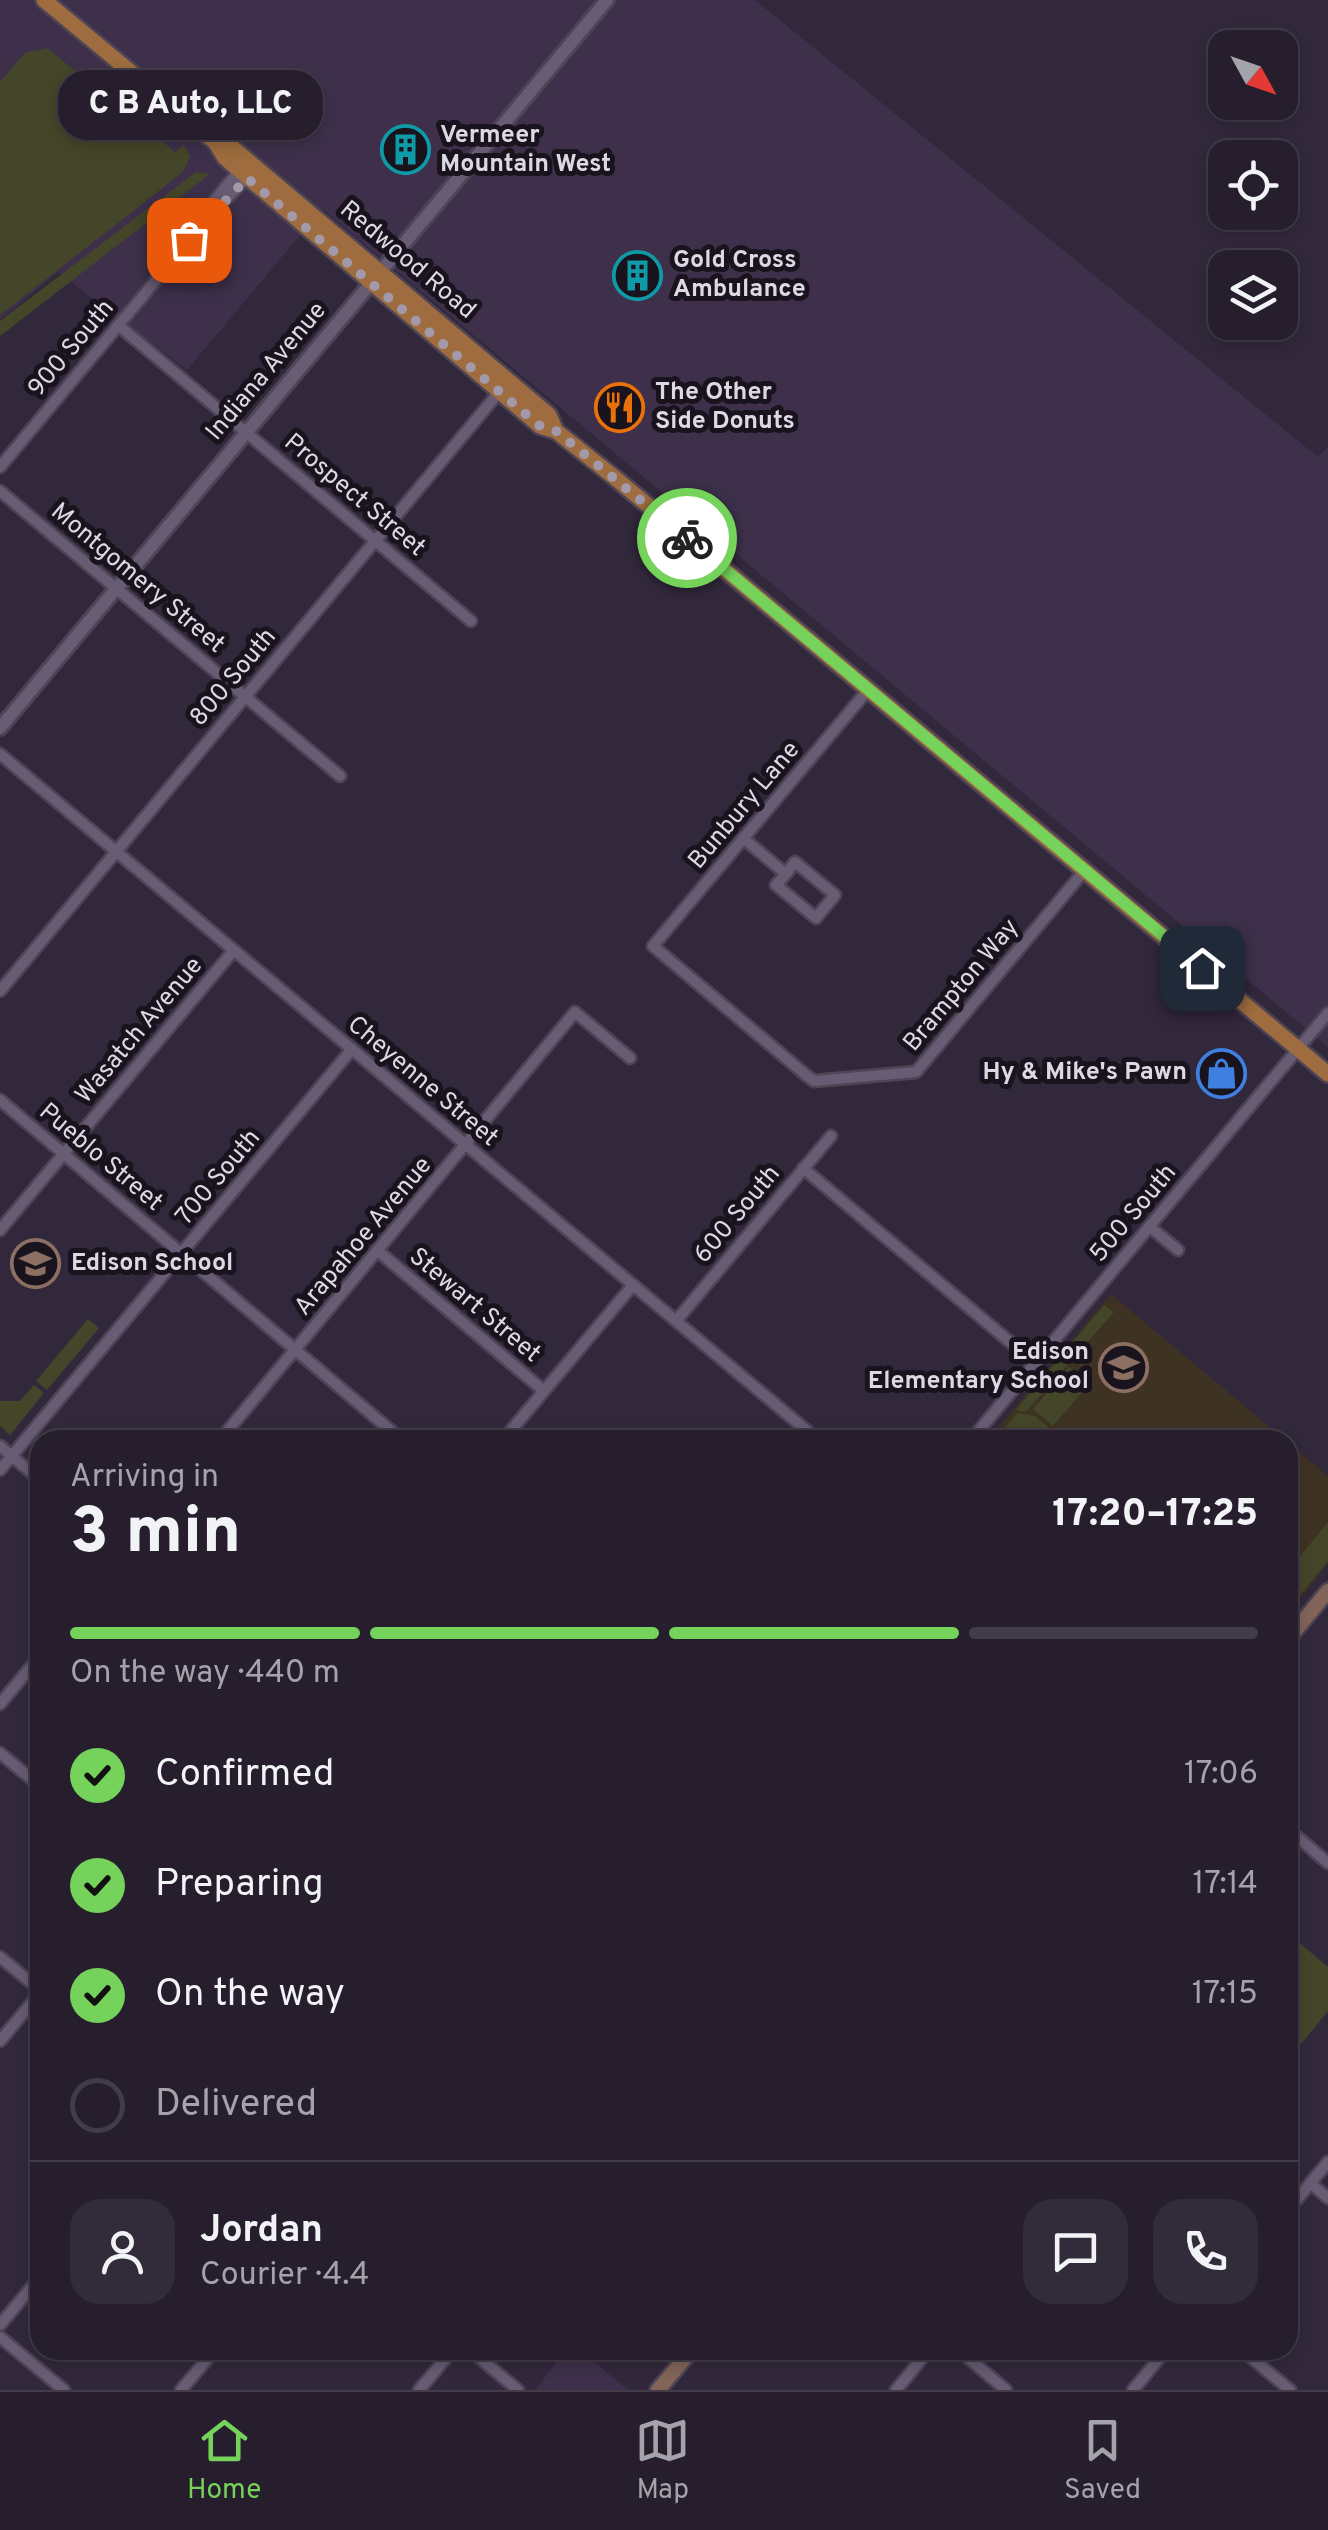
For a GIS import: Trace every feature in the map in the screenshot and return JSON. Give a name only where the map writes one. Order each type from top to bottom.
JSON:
[{"type":"main road","name":"Redwood Road","points":[[44,0],[216,142],[243,174],[549,415],[556,431]]},
{"type":"main road","name":"Redwood Road","points":[[216,142],[233,148],[540,426],[556,431],[1328,1074]]},
{"type":"main road","points":[[1298,1627],[1328,1591]]},
{"type":"main road","points":[[658,2390],[684,2360]]},
{"type":"street","name":"Indiana Avenue","points":[[0,728],[607,0]]},
{"type":"street","name":"900 South","points":[[0,466],[213,212],[214,202],[243,174]]},
{"type":"street","name":"Prospect Street","points":[[118,325],[472,621]]},
{"type":"street","name":"800 South","points":[[0,991],[500,391]]},
{"type":"street","name":"Montgomery Street","points":[[0,491],[340,776]]},
{"type":"street","name":"Bunbury Lane","points":[[654,946],[867,691]]},
{"type":"street","name":"Cheyenne Street","points":[[0,754],[806,1430]]},
{"type":"street","points":[[743,838],[786,874]]},
{"type":"street","points":[[795,862],[834,895],[816,918],[776,885],[786,874],[795,862]]},
{"type":"street","name":"Brampton Way","points":[[654,946],[814,1081],[916,1072],[1084,870]]},
{"type":"street","name":"Wasatch Avenue","points":[[0,1230],[234,950]]},
{"type":"street","name":"Arapahoe Avenue","points":[[228,1430],[575,1012],[630,1058]]},
{"type":"street","name":"500 South","points":[[979,1430],[1328,1012]]},
{"type":"street","name":"700 South","points":[[34,1430],[352,1050]]},
{"type":"street","name":"Pueblo Street","points":[[0,1100],[390,1430]]},
{"type":"street","name":"600 South","points":[[676,1321],[831,1136]]},
{"type":"street","points":[[803,1168],[1036,1363]]},
{"type":"street","points":[[1150,1227],[1178,1250]]},
{"type":"street","name":"Stewart Street","points":[[378,1251],[544,1391]]},
{"type":"street","points":[[511,1430],[633,1285]]},
{"type":"street","name":"700 South","points":[[0,1470],[30,1434]]},
{"type":"street","points":[[0,1446],[30,1471]]},
{"type":"street","points":[[0,1704],[30,1668]]},
{"type":"street","points":[[0,1753],[30,1778]]},
{"type":"street","points":[[1298,1838],[1328,1863]]},
{"type":"street","points":[[0,1957],[30,1983]]},
{"type":"street","points":[[0,2041],[30,2004]]},
{"type":"street","points":[[1298,2198],[1328,2162]]},
{"type":"street","points":[[1310,2183],[1328,2198]]},
{"type":"street","points":[[0,2325],[30,2290]]},
{"type":"street","points":[[0,2336],[64,2390]]},
{"type":"street","points":[[181,2390],[206,2360]]},
{"type":"street","points":[[419,2390],[444,2360]]},
{"type":"street","points":[[482,2360],[518,2390]]},
{"type":"street","points":[[896,2390],[921,2360]]},
{"type":"street","points":[[971,2360],[1006,2390]]},
{"type":"street","points":[[1133,2390],[1158,2360]]},
{"type":"street","points":[[1254,2360],[1290,2390]]},
{"type":"shaded area","points":[[0,0],[755,0],[1318,457],[1328,446],[1328,1047],[322,209],[187,370],[58,272],[0,320]]},
{"type":"shaded area","name":"Edison Elementary School","points":[[1111,1294],[1273,1430],[996,1430]]},
{"type":"shaded area","points":[[1298,1450],[1328,1476],[1328,1564],[1298,1601]]},
{"type":"shaded area","points":[[558,2360],[592,2360],[628,2390],[535,2390]]},
{"type":"green space","points":[[47,48],[175,152],[184,145],[190,157],[183,172],[0,315],[0,82],[25,53]]},
{"type":"green space","points":[[196,172],[210,174],[0,336],[0,321]]},
{"type":"green space","points":[[1104,1305],[1114,1312],[1026,1412],[1016,1410]]},
{"type":"green space","points":[[88,1319],[99,1328],[47,1390],[36,1381]]},
{"type":"green space","points":[[1069,1367],[1089,1384],[1053,1426],[1033,1409]]},
{"type":"green space","points":[[34,1385],[44,1393],[10,1435],[0,1426],[0,1401],[20,1401]]},
{"type":"green space","points":[[1017,1413],[1035,1416],[1051,1430],[1003,1430]]},
{"type":"green space","points":[[1328,1522],[1328,1561],[1298,1597],[1298,1559]]},
{"type":"green space","points":[[1298,1942],[1328,1967],[1328,2011],[1298,2048]]},
{"type":"way so far","points":[[189,240],[247,178],[540,426],[556,431],[687,538]]},
{"type":"place","name":"Vermeer Mountain West","points":[[405,150]]},
{"type":"place","name":"C B Auto, LLC","points":[[189,240]]},
{"type":"place","name":"Gold Cross Ambulance","points":[[638,275]]},
{"type":"place","name":"The Other Side Donuts","points":[[620,407]]},
{"type":"place","name":"Hy & Mike's Pawn","points":[[1222,1073]]},
{"type":"place","name":"Edison School","points":[[36,1264]]},
{"type":"place","name":"Edison Elementary School","points":[[1124,1367]]},
{"type":"route","points":[[687,538],[1202,968]]}]
